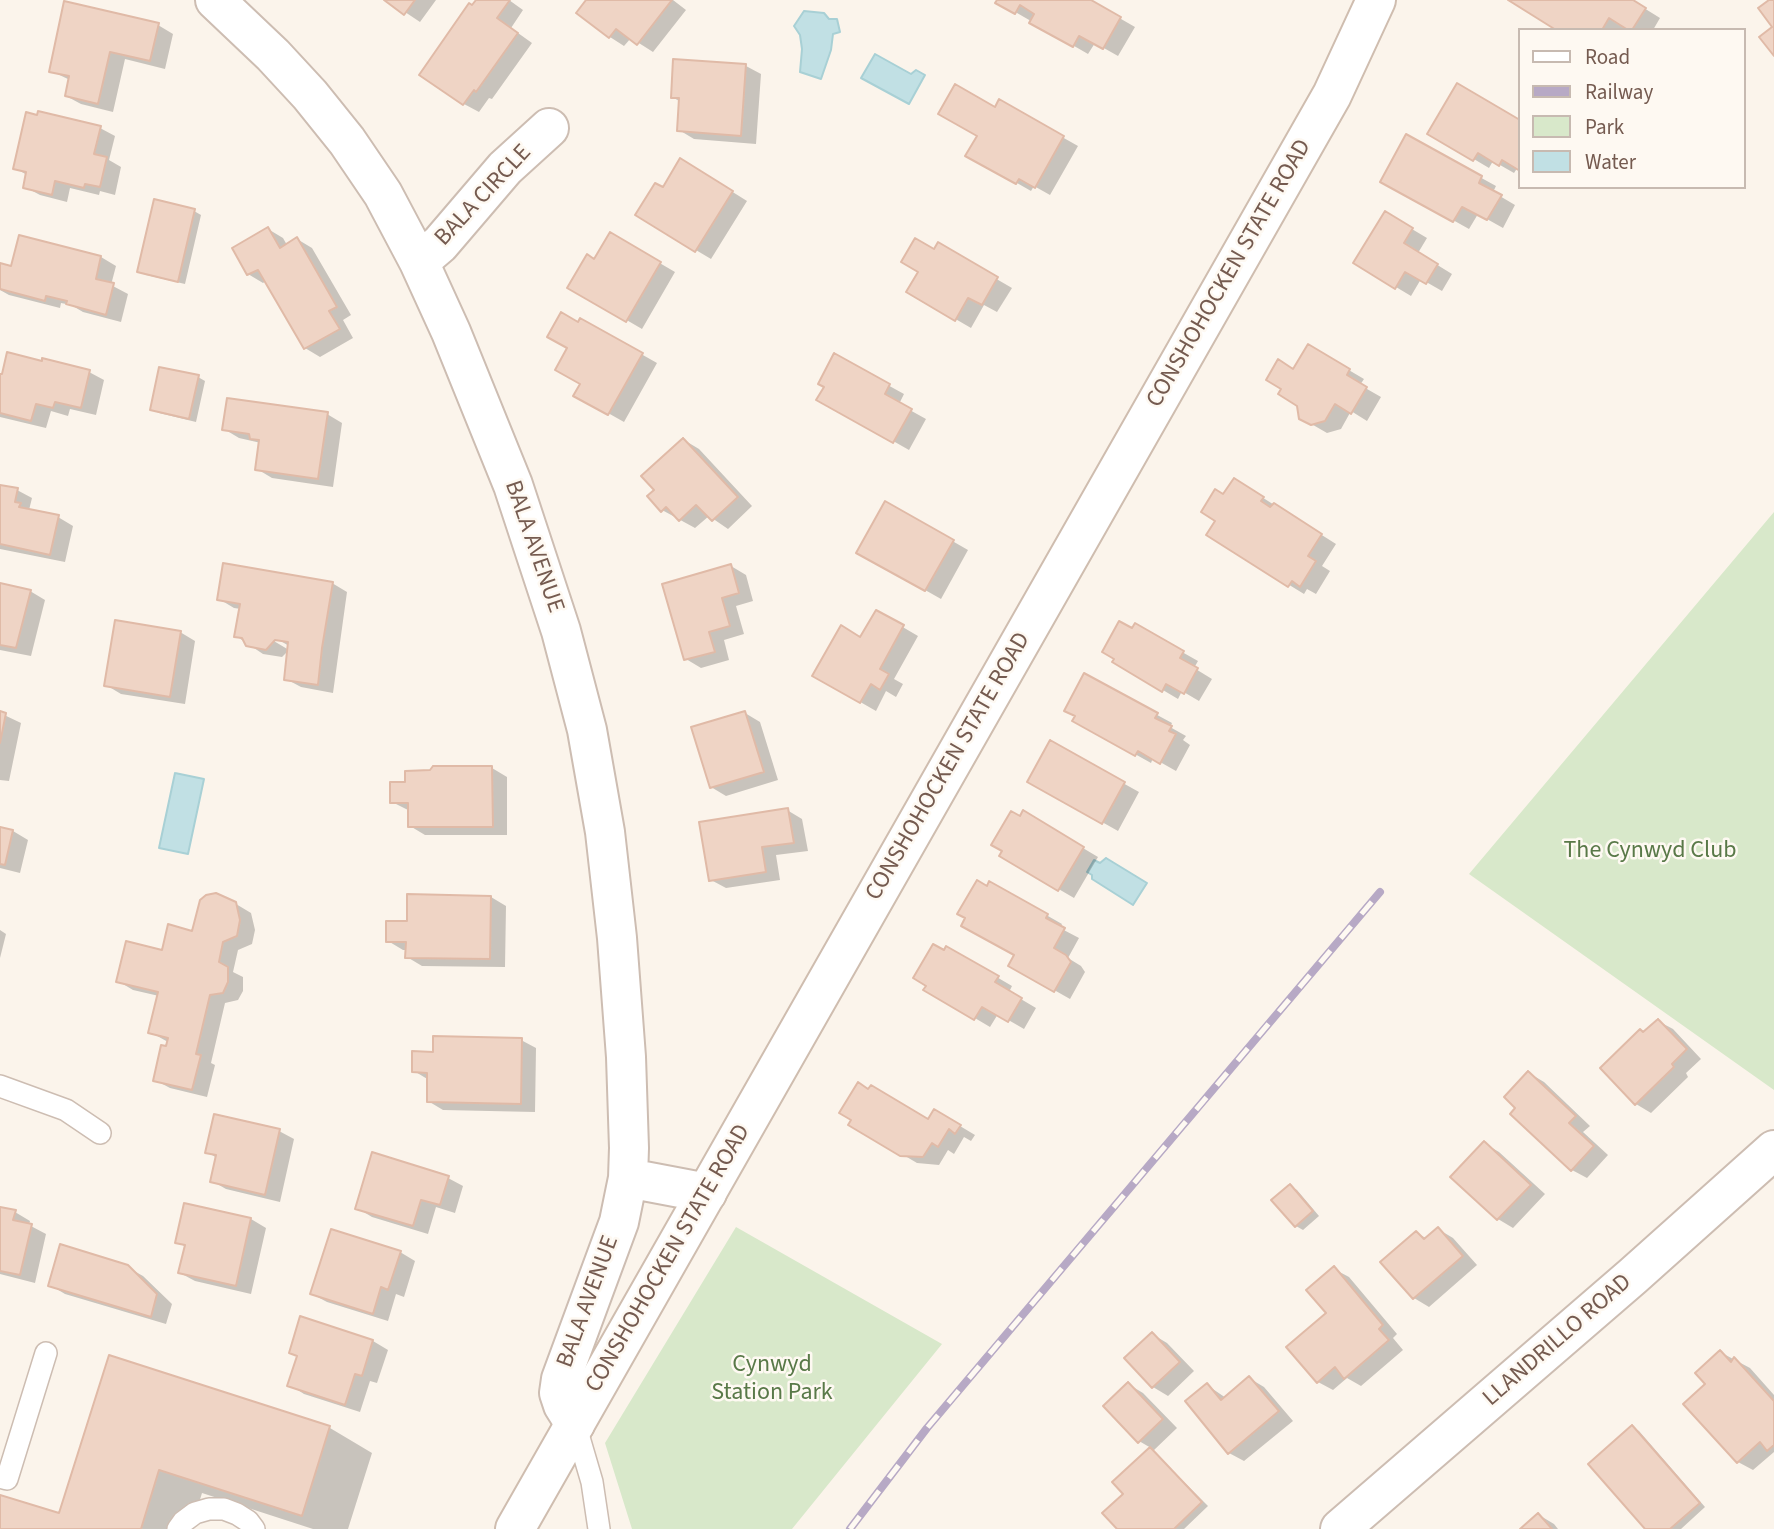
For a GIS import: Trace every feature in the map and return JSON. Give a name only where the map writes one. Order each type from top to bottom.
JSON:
[{"type":"street","name":"CONSHOHOCKEN STATE ROAD","points":[[515,1529],[1332,95],[1376,0]]},
{"type":"street","name":"BALA AVENUE","points":[[232,6],[347,141],[383,194],[419,262],[451,332],[513,485],[561,631],[587,730],[605,832],[617,938],[626,1057],[628,1178],[619,1222],[561,1380],[559,1393],[562,1405],[576,1424]]},
{"type":"street","name":"BALA CIRCLE","points":[[419,262],[440,244],[505,168],[549,128]]},
{"type":"street","name":"LLANDRILLO ROAD","points":[[1340,1529],[1633,1276],[1774,1150]]},
{"type":"street","points":[[628,1178],[707,1193]]},
{"type":"lane","points":[[0,1086],[66,1110],[100,1133]]},
{"type":"lane","points":[[0,1477],[7,1479],[46,1353]]},
{"type":"lane","points":[[576,1424],[592,1482],[599,1529]]},
{"type":"lane","points":[[178,1529],[195,1513],[209,1508],[224,1509],[237,1514],[254,1529]]},
{"type":"green space","name":"The Cynwyd Club","points":[[1774,512],[1774,1090],[1469,874]]},
{"type":"green space","name":"Cynwyd Station Park","points":[[736,1227],[942,1344],[792,1529],[632,1529],[605,1443]]},
{"type":"water","points":[[804,11],[824,13],[829,19],[837,19],[840,32],[833,34],[831,50],[821,79],[800,72],[802,49],[800,35],[794,26]]},
{"type":"water","points":[[875,54],[911,74],[916,70],[925,75],[909,104],[861,78]]},
{"type":"water","points":[[175,773],[204,779],[188,854],[159,848]]},
{"type":"water","points":[[1106,858],[1147,883],[1133,905],[1092,879],[1092,875],[1087,872],[1094,860],[1100,863]]},
{"type":"building","points":[[384,0],[415,0],[404,15]]},
{"type":"building","points":[[476,0],[510,0],[497,18],[518,33],[476,92],[474,90],[463,105],[419,75],[469,3],[472,5]]},
{"type":"building","points":[[586,0],[672,0],[637,45],[616,29],[609,38],[576,13]]},
{"type":"building","points":[[997,0],[1091,0],[1121,17],[1103,49],[1079,36],[1073,47],[1029,23],[1034,14],[1020,5],[1015,14],[995,3]]},
{"type":"building","points":[[1508,0],[1633,0],[1646,8],[1633,28],[1625,28],[1609,18],[1603,28],[1553,28]]},
{"type":"building","points":[[1769,0],[1774,0],[1774,56],[1759,37],[1772,27],[1758,8]]},
{"type":"building","points":[[64,1],[159,23],[150,61],[110,52],[98,104],[65,96],[69,76],[49,72]]},
{"type":"building","points":[[673,59],[746,64],[741,136],[677,131],[679,98],[671,98]]},
{"type":"building","points":[[1457,83],[1518,119],[1518,170],[1502,160],[1499,166],[1478,153],[1473,161],[1427,134]]},
{"type":"building","points":[[955,84],[995,107],[999,99],[1064,136],[1035,188],[1019,179],[1016,184],[965,156],[977,136],[938,114]]},
{"type":"building","points":[[38,111],[101,126],[94,154],[107,157],[100,187],[85,184],[84,188],[55,181],[52,195],[23,188],[26,172],[13,169],[26,112],[37,115]]},
{"type":"building","points":[[1406,134],[1482,176],[1479,183],[1502,195],[1487,220],[1462,207],[1453,222],[1380,182]]},
{"type":"building","points":[[680,158],[733,191],[695,252],[635,215],[655,183],[663,187]]},
{"type":"building","points":[[154,199],[195,209],[178,282],[137,272]]},
{"type":"building","points":[[1385,211],[1413,228],[1404,243],[1438,264],[1426,284],[1405,272],[1395,289],[1353,263]]},
{"type":"building","points":[[268,227],[280,248],[297,237],[337,307],[329,311],[340,329],[304,349],[258,270],[247,275],[232,248]]},
{"type":"building","points":[[610,232],[661,262],[626,322],[567,288],[587,254],[594,259]]},
{"type":"building","points":[[19,235],[101,256],[96,279],[114,283],[106,315],[66,304],[67,301],[46,296],[45,301],[0,289],[0,263],[11,266]]},
{"type":"building","points":[[915,238],[934,249],[938,242],[998,277],[982,305],[968,298],[955,321],[906,292],[918,272],[901,262]]},
{"type":"building","points":[[561,312],[578,322],[580,318],[643,353],[608,415],[573,396],[580,384],[555,370],[567,348],[547,337]]},
{"type":"building","points":[[1308,344],[1350,369],[1347,375],[1367,387],[1351,414],[1335,404],[1325,421],[1311,425],[1299,419],[1297,406],[1278,394],[1281,389],[1266,380],[1278,359],[1293,369]]},
{"type":"building","points":[[7,352],[90,370],[81,408],[55,402],[53,408],[36,404],[31,421],[0,413],[0,374]]},
{"type":"building","points":[[834,353],[890,384],[885,394],[912,409],[893,443],[816,400],[824,387],[818,384]]},
{"type":"building","points":[[159,367],[199,375],[189,419],[150,410]]},
{"type":"building","points":[[227,398],[328,412],[318,479],[255,470],[259,440],[250,439],[249,434],[222,430]]},
{"type":"building","points":[[683,438],[738,497],[712,521],[696,505],[679,521],[666,507],[661,512],[647,496],[654,490],[641,476]]},
{"type":"building","points":[[1234,478],[1264,497],[1261,501],[1270,507],[1274,503],[1322,534],[1308,556],[1316,561],[1300,587],[1292,581],[1288,587],[1206,535],[1215,521],[1201,512],[1215,489],[1223,494]]},
{"type":"building","points":[[0,485],[18,488],[15,502],[21,503],[19,507],[59,515],[50,555],[0,544]]},
{"type":"building","points":[[885,501],[954,540],[925,591],[856,553]]},
{"type":"building","points":[[223,563],[333,582],[318,685],[284,680],[288,642],[275,640],[266,650],[246,646],[242,638],[234,637],[240,604],[217,600]]},
{"type":"building","points":[[731,564],[739,593],[722,598],[730,626],[709,632],[715,652],[684,660],[662,584]]},
{"type":"building","points":[[0,583],[31,590],[16,648],[0,645]]},
{"type":"building","points":[[876,610],[904,625],[880,669],[889,674],[880,690],[871,684],[860,703],[812,676],[841,625],[860,637]]},
{"type":"building","points":[[115,620],[181,631],[170,697],[104,686]]},
{"type":"building","points":[[1119,621],[1132,628],[1135,623],[1184,651],[1180,658],[1198,668],[1184,694],[1166,684],[1162,692],[1112,662],[1114,659],[1102,652]]},
{"type":"building","points":[[1084,673],[1158,713],[1155,718],[1172,726],[1169,731],[1176,734],[1160,764],[1138,751],[1135,756],[1072,721],[1075,716],[1064,711]]},
{"type":"building","points":[[0,711],[6,713],[0,743]]},
{"type":"building","points":[[745,711],[764,772],[710,788],[691,727]]},
{"type":"building","points":[[1050,740],[1125,782],[1102,824],[1027,782]]},
{"type":"building","points":[[433,766],[492,766],[493,827],[408,827],[408,803],[390,803],[390,782],[405,782],[405,771],[430,770]]},
{"type":"building","points":[[788,808],[794,843],[762,847],[766,872],[709,881],[699,822]]},
{"type":"building","points":[[1023,810],[1084,847],[1058,891],[999,856],[1002,851],[991,845],[1011,811],[1020,816]]},
{"type":"building","points":[[0,827],[13,830],[5,865],[0,864]]},
{"type":"building","points":[[977,880],[987,886],[989,881],[1048,914],[1046,918],[1065,928],[1054,948],[1066,955],[1071,962],[1054,992],[1008,966],[1014,955],[961,926],[965,918],[957,914]]},
{"type":"building","points":[[216,893],[236,902],[240,920],[237,936],[223,942],[219,962],[228,967],[228,982],[223,993],[210,995],[196,1054],[201,1055],[192,1090],[153,1081],[161,1045],[166,1046],[168,1038],[148,1033],[158,992],[116,982],[126,941],[162,950],[168,924],[192,931],[200,900],[206,895]]},
{"type":"building","points":[[407,894],[491,896],[490,959],[405,958],[406,942],[386,942],[386,921],[407,921]]},
{"type":"building","points":[[933,944],[944,950],[946,946],[999,976],[995,982],[1022,998],[1008,1022],[982,1007],[974,1020],[923,990],[926,986],[913,978]]},
{"type":"building","points":[[1658,1019],[1687,1049],[1672,1064],[1674,1067],[1635,1105],[1600,1068],[1640,1029],[1643,1032]]},
{"type":"building","points":[[433,1036],[522,1038],[521,1104],[427,1102],[427,1073],[412,1072],[412,1051],[433,1052]]},
{"type":"building","points":[[1528,1071],[1576,1116],[1569,1123],[1594,1146],[1571,1171],[1510,1114],[1515,1108],[1504,1097]]},
{"type":"building","points":[[858,1082],[868,1089],[871,1085],[928,1119],[934,1109],[961,1125],[955,1134],[949,1129],[938,1147],[932,1143],[923,1157],[900,1156],[848,1125],[851,1120],[839,1113]]},
{"type":"building","points":[[214,1114],[280,1129],[265,1195],[210,1182],[216,1155],[205,1153]]},
{"type":"building","points":[[1484,1141],[1531,1185],[1497,1220],[1450,1177]]},
{"type":"building","points":[[372,1152],[449,1176],[440,1205],[421,1200],[413,1226],[355,1209]]},
{"type":"building","points":[[1290,1184],[1313,1211],[1295,1227],[1271,1200]]},
{"type":"building","points":[[184,1203],[251,1218],[236,1286],[178,1273],[185,1245],[175,1243]]},
{"type":"building","points":[[0,1207],[16,1210],[13,1220],[32,1224],[20,1275],[0,1271]]},
{"type":"building","points":[[1438,1227],[1463,1256],[1413,1299],[1380,1262],[1416,1231],[1424,1239]]},
{"type":"building","points":[[331,1229],[401,1251],[388,1290],[381,1287],[373,1314],[310,1294]]},
{"type":"building","points":[[60,1244],[128,1265],[157,1294],[151,1317],[48,1286]]},
{"type":"building","points":[[1334,1266],[1383,1325],[1379,1329],[1389,1340],[1344,1379],[1335,1367],[1317,1383],[1286,1347],[1326,1313],[1306,1290]]},
{"type":"building","points":[[300,1316],[373,1340],[362,1376],[355,1374],[345,1405],[287,1386],[297,1356],[289,1353]]},
{"type":"building","points":[[1152,1332],[1180,1362],[1152,1388],[1124,1358]]},
{"type":"building","points":[[1720,1350],[1731,1362],[1734,1357],[1774,1401],[1774,1445],[1767,1451],[1760,1442],[1737,1463],[1683,1404],[1705,1384],[1695,1373]]},
{"type":"building","points":[[109,1355],[330,1426],[302,1516],[159,1470],[141,1529],[0,1529],[0,1495],[59,1513]]},
{"type":"building","points":[[1249,1376],[1279,1411],[1228,1454],[1185,1401],[1207,1383],[1221,1400]]},
{"type":"building","points":[[1128,1382],[1163,1419],[1138,1443],[1103,1406]]},
{"type":"building","points":[[1632,1425],[1700,1503],[1670,1529],[1645,1529],[1588,1464]]},
{"type":"building","points":[[1150,1447],[1202,1502],[1174,1529],[1117,1529],[1102,1513],[1123,1494],[1112,1482]]},
{"type":"building","points":[[1538,1513],[1552,1529],[1520,1529]]},
{"type":"railway","points":[[850,1529],[927,1428],[1380,892]]}]
